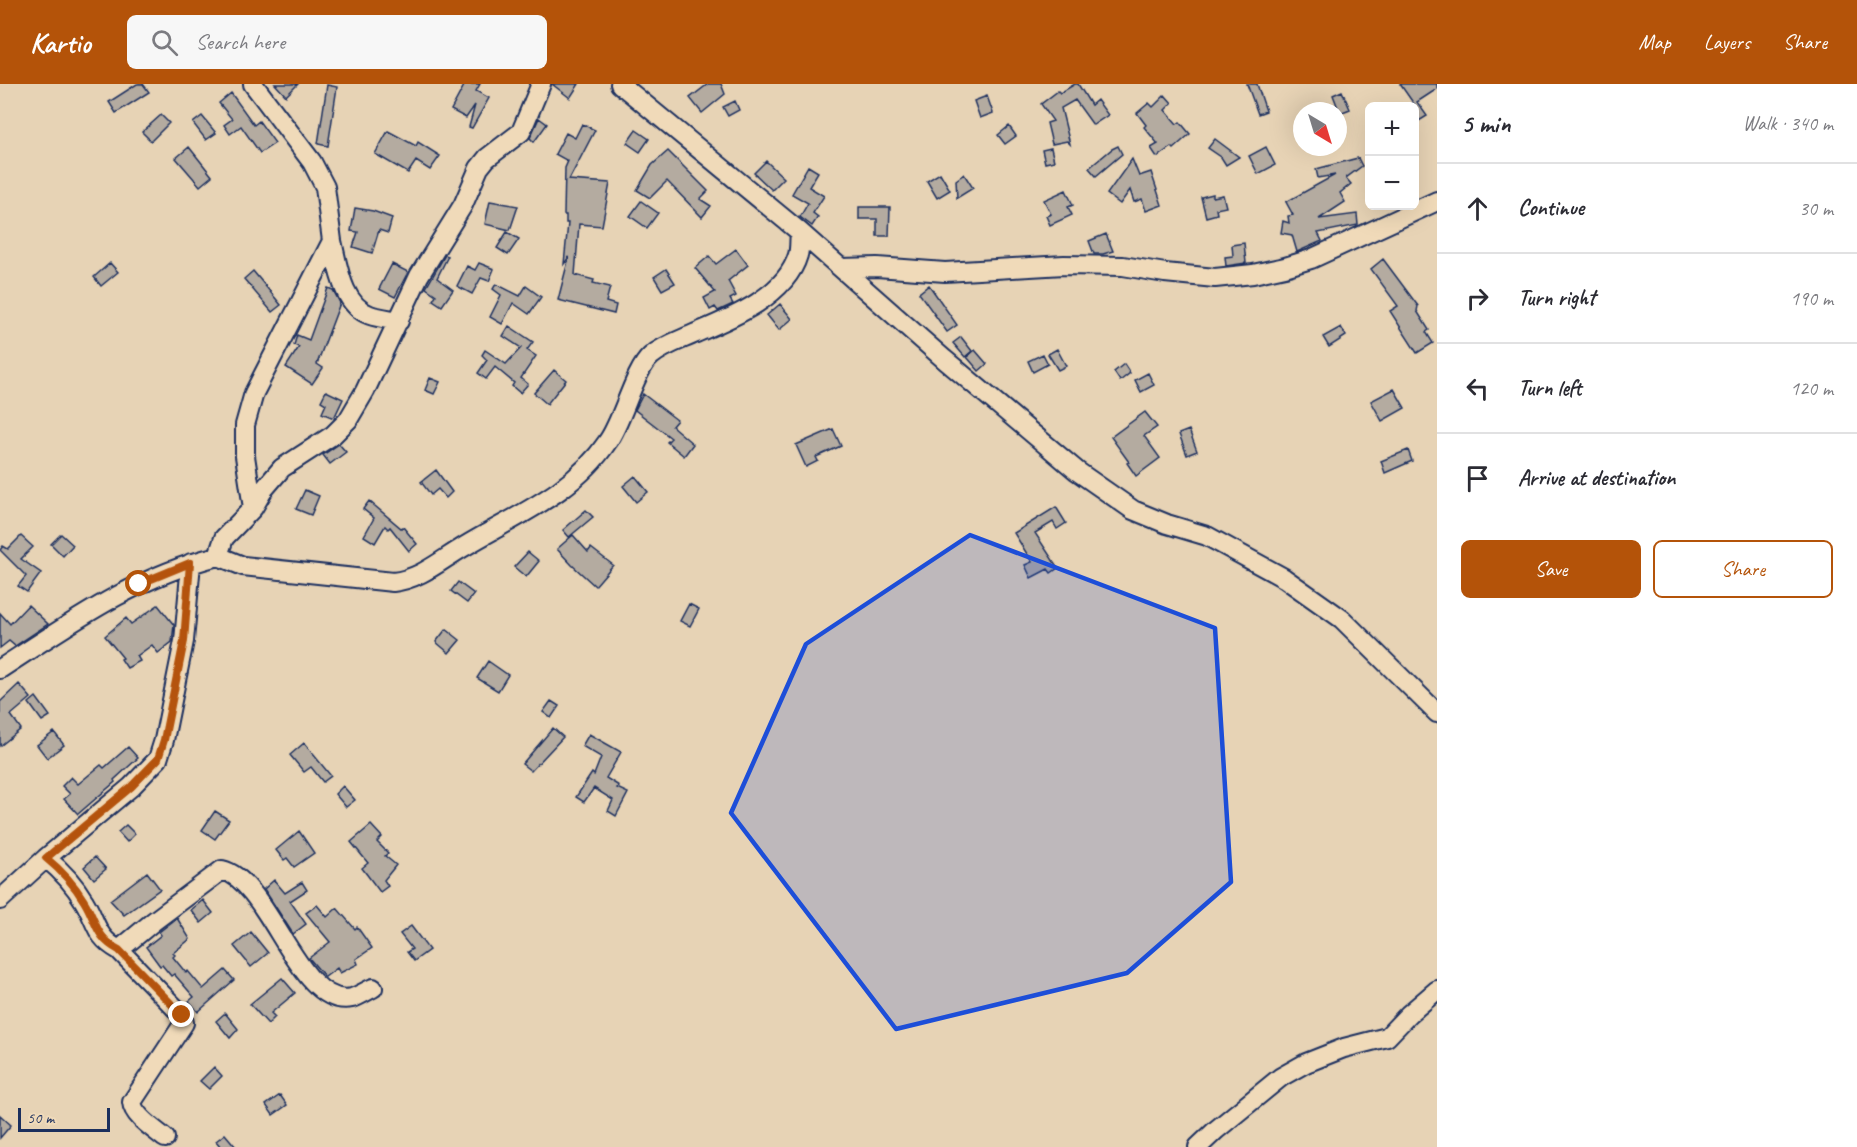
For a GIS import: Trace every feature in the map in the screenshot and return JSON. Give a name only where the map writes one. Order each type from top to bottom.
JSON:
[{"type":"street","points":[[253,84],[312,162],[325,187],[332,241],[347,294],[370,315],[399,321]]},
{"type":"street","points":[[218,556],[224,538],[253,508],[264,489],[282,468],[341,429],[365,391],[419,276],[463,205],[479,168],[487,158],[521,132],[541,84]]},
{"type":"street","points":[[620,84],[800,232],[1014,418],[1109,495],[1133,510],[1207,536],[1284,578],[1342,619],[1437,713]]},
{"type":"street","points":[[841,268],[877,267],[945,272],[1076,265],[1123,266],[1215,278],[1243,275],[1285,267],[1311,259],[1437,201]]},
{"type":"street","points":[[0,669],[112,597],[190,563],[218,556],[243,567],[393,582],[422,574],[463,547],[533,509],[582,474],[613,435],[647,361],[668,345],[741,314],[773,291],[792,268],[798,255],[800,232]]},
{"type":"street","points":[[253,508],[246,456],[245,425],[254,393],[332,241]]},
{"type":"street","points":[[0,900],[131,787],[158,759],[184,641],[190,563]]},
{"type":"street","points":[[46,858],[65,873],[85,902],[97,931],[107,944],[119,950],[182,1015],[184,1023],[132,1101],[132,1106],[141,1117],[165,1138]]},
{"type":"street","points":[[119,950],[222,870],[233,873],[246,884],[317,987],[337,997],[351,998],[373,988]]},
{"type":"street","points":[[1198,1147],[1281,1077],[1306,1063],[1344,1048],[1387,1037],[1421,1002],[1437,990]]},
{"type":"highlighted area","points":[[970,535],[1215,628],[1231,882],[1127,973],[896,1029],[731,813],[806,644]]},
{"type":"building","points":[[137,84],[143,84],[149,92],[116,113],[109,102]]},
{"type":"building","points":[[275,84],[298,84],[286,96]]},
{"type":"building","points":[[465,84],[480,84],[476,91],[489,98],[472,128],[469,127],[475,105],[466,118],[451,110]]},
{"type":"building","points":[[552,84],[579,84],[570,98]]},
{"type":"building","points":[[708,84],[721,84],[725,94],[702,113],[690,98]]},
{"type":"building","points":[[1078,84],[1091,105],[1097,100],[1108,115],[1093,125],[1075,100],[1061,108],[1070,144],[1067,141],[1052,144],[1047,123],[1053,121],[1041,104],[1058,91],[1060,93]]},
{"type":"building","points":[[1247,84],[1257,84],[1266,111],[1258,114]]},
{"type":"building","points":[[1400,84],[1437,84],[1437,89],[1417,102],[1413,102]]},
{"type":"building","points":[[327,85],[337,87],[328,146],[318,144]]},
{"type":"building","points":[[1342,91],[1347,102],[1336,102],[1333,95]]},
{"type":"building","points":[[231,93],[254,125],[259,121],[275,143],[260,153],[241,126],[230,134],[224,125],[232,119],[219,103]]},
{"type":"building","points":[[1165,95],[1172,103],[1165,110],[1190,134],[1173,149],[1171,147],[1157,157],[1151,148],[1158,144],[1144,127],[1146,125],[1137,113],[1149,103],[1153,107]]},
{"type":"building","points":[[987,96],[993,113],[980,118],[974,101]]},
{"type":"building","points":[[735,101],[739,110],[728,116],[723,107]]},
{"type":"building","points":[[1419,105],[1427,116],[1419,121]]},
{"type":"building","points":[[161,115],[169,123],[151,141],[142,132]]},
{"type":"building","points":[[202,116],[216,133],[206,140],[193,123]]},
{"type":"building","points":[[539,118],[547,124],[534,142],[530,138]]},
{"type":"building","points":[[582,124],[595,130],[569,180],[610,183],[602,226],[579,224],[575,275],[610,287],[606,302],[616,305],[614,314],[558,300],[569,257],[564,264],[568,223],[564,215],[565,168],[568,161],[555,154],[566,133],[575,138]]},
{"type":"building","points":[[1009,126],[1016,136],[1005,144],[998,135]]},
{"type":"building","points":[[636,130],[649,139],[640,152],[627,143]]},
{"type":"building","points":[[388,131],[416,146],[418,142],[440,156],[430,170],[416,161],[408,173],[375,154]]},
{"type":"building","points":[[1215,139],[1239,157],[1226,165],[1221,157],[1208,148]]},
{"type":"building","points":[[1118,146],[1122,154],[1096,176],[1089,168]]},
{"type":"building","points":[[189,147],[212,176],[200,186],[176,158]]},
{"type":"building","points":[[1266,147],[1275,165],[1258,174],[1249,156]]},
{"type":"building","points":[[1051,148],[1054,161],[1045,163],[1042,150]]},
{"type":"building","points":[[668,151],[708,191],[700,199],[711,206],[702,217],[667,181],[650,198],[637,190],[652,165]]},
{"type":"building","points":[[1358,158],[1362,166],[1346,178],[1351,184],[1340,193],[1345,202],[1319,219],[1357,214],[1358,225],[1318,233],[1322,241],[1297,252],[1292,235],[1281,233],[1283,221],[1289,223],[1288,216],[1293,215],[1286,202],[1335,175],[1318,178],[1316,169]]},
{"type":"building","points":[[1132,159],[1139,176],[1151,172],[1162,205],[1146,211],[1142,199],[1134,202],[1130,190],[1120,204],[1107,194]]},
{"type":"building","points":[[766,161],[784,178],[772,190],[754,173]]},
{"type":"building","points":[[808,166],[818,172],[809,187],[824,196],[813,213],[818,217],[812,226],[800,217],[808,203],[792,194]]},
{"type":"building","points":[[940,173],[950,190],[937,198],[927,181]]},
{"type":"building","points":[[964,174],[973,188],[957,198],[956,180]]},
{"type":"building","points":[[1066,190],[1073,205],[1068,207],[1072,215],[1050,225],[1046,216],[1051,214],[1044,200]]},
{"type":"building","points":[[1213,194],[1213,197],[1223,195],[1226,207],[1216,209],[1217,214],[1206,217],[1201,197]]},
{"type":"building","points":[[490,201],[518,206],[510,230],[485,224]]},
{"type":"building","points":[[641,201],[658,213],[647,228],[630,216]]},
{"type":"building","points":[[859,207],[890,207],[889,236],[877,236],[877,219],[859,219]]},
{"type":"building","points":[[355,208],[373,211],[392,218],[388,233],[379,230],[372,253],[353,247],[358,232],[351,231]]},
{"type":"building","points":[[507,232],[519,239],[508,255],[497,248]]},
{"type":"building","points":[[1106,234],[1113,251],[1094,254],[1089,241]]},
{"type":"building","points":[[1244,243],[1246,263],[1226,266],[1225,257],[1233,256],[1232,245]]},
{"type":"building","points":[[736,249],[748,265],[728,281],[736,296],[730,299],[733,304],[718,311],[715,307],[710,310],[704,298],[715,292],[695,268],[709,256],[716,264]]},
{"type":"building","points":[[445,255],[448,256],[437,278],[453,290],[442,306],[433,300],[436,295],[426,288]]},
{"type":"building","points":[[1383,259],[1418,306],[1417,311],[1429,330],[1426,332],[1433,343],[1417,353],[1390,311],[1398,306],[1371,269]]},
{"type":"building","points":[[110,263],[118,272],[101,286],[94,277]]},
{"type":"building","points":[[479,263],[494,269],[489,281],[481,278],[472,294],[457,286],[467,266],[475,270]]},
{"type":"building","points":[[392,264],[408,272],[395,297],[379,289]]},
{"type":"building","points":[[666,269],[675,283],[662,290],[654,277]]},
{"type":"building","points":[[253,271],[281,305],[272,312],[244,279]]},
{"type":"building","points":[[496,284],[520,296],[526,286],[541,297],[529,314],[513,303],[502,324],[490,317],[501,295],[493,289]]},
{"type":"building","points":[[929,285],[957,325],[947,332],[919,293]]},
{"type":"building","points":[[328,288],[333,290],[340,303],[317,364],[323,368],[312,384],[286,367],[299,347],[294,345],[297,335],[309,340]]},
{"type":"building","points":[[780,304],[792,319],[779,330],[767,315]]},
{"type":"building","points":[[509,326],[533,342],[527,350],[536,356],[521,378],[528,384],[520,393],[512,386],[514,383],[495,367],[486,379],[478,373],[487,360],[482,355],[485,350],[506,364],[521,348],[503,336]]},
{"type":"building","points":[[1341,327],[1346,336],[1329,347],[1323,337]]},
{"type":"building","points":[[961,337],[972,351],[965,357],[953,343]]},
{"type":"building","points":[[1057,349],[1066,366],[1058,370],[1048,354]]},
{"type":"building","points":[[975,350],[987,364],[979,371],[967,357]]},
{"type":"building","points":[[1043,354],[1048,364],[1033,372],[1028,361]]},
{"type":"building","points":[[1124,364],[1130,373],[1120,381],[1114,372]]},
{"type":"building","points":[[554,370],[566,380],[547,404],[534,393]]},
{"type":"building","points":[[1148,373],[1154,385],[1141,392],[1135,380]]},
{"type":"building","points":[[430,378],[440,382],[434,394],[425,390]]},
{"type":"building","points":[[1394,389],[1405,408],[1382,421],[1371,401]]},
{"type":"building","points":[[326,391],[343,399],[334,418],[322,413],[326,404],[321,401]]},
{"type":"building","points":[[643,394],[677,420],[672,426],[693,444],[684,456],[667,442],[671,438],[635,410]]},
{"type":"building","points":[[1145,412],[1157,427],[1144,436],[1160,458],[1136,476],[1111,437]]},
{"type":"building","points":[[833,429],[841,446],[816,457],[818,461],[806,467],[796,445]]},
{"type":"building","points":[[1189,430],[1197,451],[1187,455],[1179,434]]},
{"type":"building","points":[[339,444],[346,452],[330,464],[323,455]]},
{"type":"building","points":[[1408,450],[1412,461],[1385,473],[1381,461]]},
{"type":"building","points":[[436,470],[452,492],[446,498],[438,489],[431,495],[421,482]]},
{"type":"building","points":[[635,476],[648,492],[636,502],[623,486]]},
{"type":"building","points":[[305,490],[319,496],[311,515],[296,509]]},
{"type":"building","points":[[369,501],[401,528],[403,527],[417,544],[409,551],[390,527],[388,529],[385,526],[375,543],[364,536],[374,518],[363,509]]},
{"type":"building","points":[[1056,507],[1066,523],[1057,529],[1053,522],[1035,533],[1058,568],[1051,573],[1048,569],[1031,578],[1025,565],[1032,562],[1014,533]]},
{"type":"building","points":[[586,510],[593,517],[569,537],[563,530]]},
{"type":"building","points":[[61,534],[73,545],[63,556],[51,544]]},
{"type":"building","points":[[573,535],[588,552],[591,548],[613,565],[595,586],[557,549]]},
{"type":"building","points":[[21,536],[33,547],[21,559],[41,573],[27,592],[18,586],[26,576],[0,550],[3,546],[8,549]]},
{"type":"building","points":[[528,552],[539,561],[526,577],[514,567]]},
{"type":"building","points":[[458,582],[474,594],[467,603],[451,591]]},
{"type":"building","points":[[689,604],[699,609],[690,626],[680,621]]},
{"type":"building","points":[[28,605],[48,624],[15,646],[9,641],[0,648],[0,613],[10,624]]},
{"type":"building","points":[[158,605],[174,625],[172,642],[158,653],[152,645],[137,656],[140,661],[127,668],[121,659],[123,658],[105,636],[126,618],[131,624]]},
{"type":"building","points":[[446,629],[460,640],[449,653],[436,642]]},
{"type":"building","points":[[488,661],[508,675],[498,691],[477,678]]},
{"type":"building","points":[[19,684],[31,698],[11,715],[21,729],[0,746],[0,702]]},
{"type":"building","points":[[36,697],[50,716],[42,721],[29,703]]},
{"type":"building","points":[[551,701],[559,706],[551,718],[543,712]]},
{"type":"building","points":[[553,728],[563,737],[531,771],[522,764]]},
{"type":"building","points":[[54,732],[64,745],[47,758],[37,745]]},
{"type":"building","points":[[589,734],[621,752],[606,778],[619,786],[617,788],[628,793],[616,816],[608,811],[613,800],[594,788],[584,802],[576,797],[592,773],[594,775],[601,757],[582,746]]},
{"type":"building","points":[[304,743],[331,776],[323,782],[311,767],[304,772],[290,755]]},
{"type":"building","points":[[128,747],[138,758],[114,780],[115,782],[78,814],[64,799],[70,794],[62,786],[71,777],[78,784],[101,765],[104,768]]},
{"type":"building","points":[[343,786],[355,800],[346,807],[335,794]]},
{"type":"building","points":[[215,811],[229,820],[215,839],[202,830]]},
{"type":"building","points":[[126,825],[135,834],[127,842],[118,832]]},
{"type":"building","points":[[371,825],[382,837],[377,842],[388,853],[385,856],[396,865],[384,880],[388,886],[380,892],[362,868],[368,863],[351,842]]},
{"type":"building","points":[[299,831],[314,853],[294,867],[276,850]]},
{"type":"building","points":[[95,857],[106,869],[94,879],[84,867]]},
{"type":"building","points":[[147,872],[160,889],[124,915],[110,900]]},
{"type":"building","points":[[274,880],[285,893],[302,882],[307,890],[290,901],[306,924],[293,934],[264,889]]},
{"type":"building","points":[[203,900],[213,913],[201,923],[191,910]]},
{"type":"building","points":[[317,905],[327,917],[337,908],[355,929],[357,927],[372,948],[356,959],[358,964],[340,973],[337,968],[325,977],[309,958],[330,942],[306,913]]},
{"type":"building","points":[[177,918],[190,939],[173,953],[175,955],[173,957],[186,973],[188,971],[203,989],[225,970],[234,980],[198,1012],[189,1001],[194,997],[174,974],[171,976],[162,965],[160,966],[146,947],[161,935],[159,932]]},
{"type":"building","points":[[411,926],[429,950],[414,961],[407,952],[412,949],[400,934]]},
{"type":"building","points":[[251,932],[268,953],[251,967],[234,946]]},
{"type":"building","points":[[282,978],[295,993],[271,1013],[275,1017],[268,1024],[250,1004]]},
{"type":"building","points":[[225,1013],[238,1029],[230,1038],[216,1021]]},
{"type":"building","points":[[214,1067],[222,1076],[209,1089],[200,1081]]},
{"type":"building","points":[[280,1095],[287,1105],[273,1115],[266,1105]]},
{"type":"building","points":[[0,1115],[11,1125],[0,1138]]},
{"type":"building","points":[[225,1134],[236,1147],[221,1147],[216,1141]]},
{"type":"route","points":[[139,584],[190,563],[184,641],[158,759],[131,787],[46,858],[65,873],[85,902],[97,931],[107,944],[119,950],[182,1015]]}]
